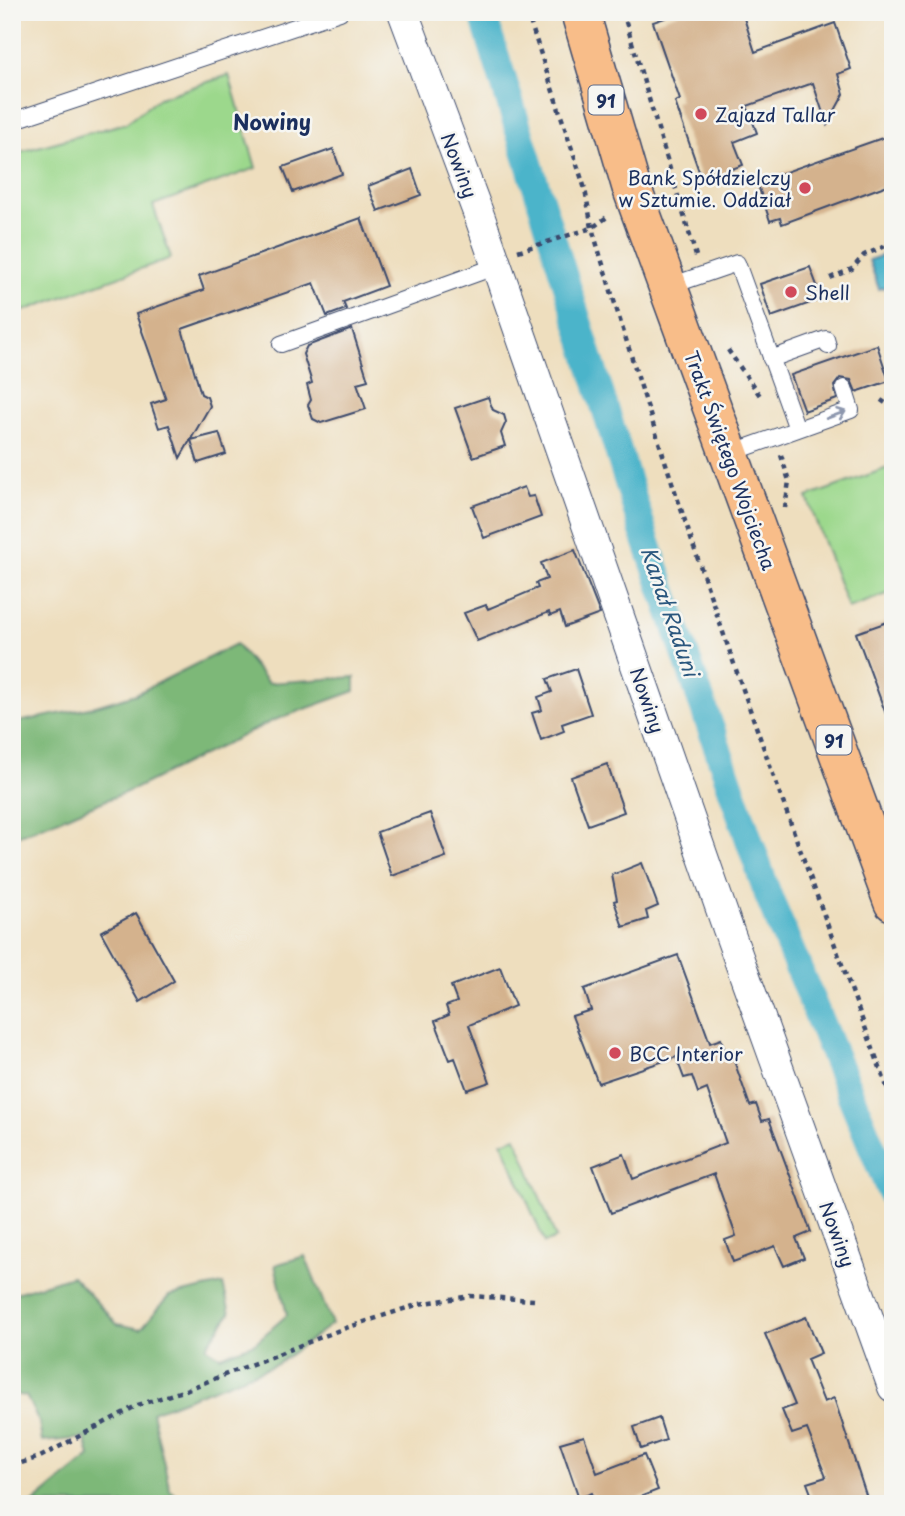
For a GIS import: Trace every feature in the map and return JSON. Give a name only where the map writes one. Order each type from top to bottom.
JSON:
[{"type":"main road","name":"Trakt Świętego Wojciecha","points":[[585,13],[631,186],[893,902]]},
{"type":"street","name":"Nowiny","points":[[403,12],[893,1387]]},
{"type":"lane","points":[[12,121],[340,12]]},
{"type":"lane","points":[[667,287],[737,262],[798,429]]},
{"type":"lane","points":[[281,344],[496,267]]},
{"type":"lane","points":[[771,359],[826,339],[828,346]]},
{"type":"lane","points":[[728,454],[852,410],[844,388]]},
{"type":"path","points":[[527,12],[585,189],[592,228],[660,453],[721,632],[893,1103]]},
{"type":"path","points":[[524,248],[592,228],[611,214]]},
{"type":"path","points":[[830,278],[852,269],[864,255],[893,243]]},
{"type":"path","points":[[881,400],[893,408]]},
{"type":"path","points":[[12,1466],[40,1457],[138,1405],[183,1391],[337,1331],[419,1304],[470,1296],[534,1300]]},
{"type":"green space","points":[[229,75],[256,168],[153,205],[171,258],[12,315],[12,154],[126,123],[159,98]]},
{"type":"green space","points":[[893,466],[893,592],[848,608],[807,497]]},
{"type":"green space","points":[[236,644],[268,683],[355,677],[355,691],[272,721],[134,789],[12,838],[12,723],[89,708],[136,694]]},
{"type":"green space","points":[[516,1137],[556,1238],[545,1243],[502,1142]]},
{"type":"green space","points":[[305,1256],[332,1324],[277,1364],[152,1412],[170,1490],[190,1504],[32,1504],[90,1456],[85,1438],[42,1442],[39,1422],[26,1396],[12,1394],[12,1294],[72,1276],[117,1324],[141,1329],[169,1296],[223,1284],[230,1313],[206,1347],[220,1356],[255,1343],[287,1315],[275,1265]]},
{"type":"water","points":[[893,252],[893,285],[879,289],[869,260]]},
{"type":"building","points":[[682,12],[742,12],[755,52],[835,23],[851,69],[838,74],[844,94],[827,125],[813,83],[747,106],[757,133],[734,142],[743,165],[702,180],[675,102],[680,100],[653,22]]},
{"type":"building","points":[[885,137],[887,144],[893,142],[893,183],[782,224],[780,218],[770,221],[757,182]]},
{"type":"building","points":[[333,149],[342,174],[293,192],[283,167]]},
{"type":"building","points":[[412,169],[421,195],[378,211],[368,186]]},
{"type":"building","points":[[361,218],[386,286],[343,302],[346,309],[327,316],[314,283],[182,329],[201,394],[207,397],[210,406],[180,458],[169,425],[159,428],[151,404],[166,399],[136,314],[204,290],[199,276]]},
{"type":"building","name":"Shell","points":[[810,267],[822,299],[771,317],[760,284]]},
{"type":"building","points":[[352,329],[368,380],[357,383],[366,409],[321,423],[313,419],[308,405],[311,400],[307,385],[312,383],[303,354],[307,346]]},
{"type":"building","points":[[877,345],[889,381],[856,392],[851,380],[840,378],[834,386],[837,399],[804,411],[791,375]]},
{"type":"building","points":[[488,397],[493,410],[504,415],[506,422],[501,433],[505,446],[473,457],[455,408]]},
{"type":"building","points":[[219,433],[226,454],[198,463],[191,440]]},
{"type":"building","points":[[524,487],[528,497],[534,496],[541,517],[484,538],[472,506]]},
{"type":"building","points":[[575,550],[600,614],[565,627],[560,612],[550,616],[549,612],[477,641],[464,613],[486,605],[488,609],[538,588],[536,583],[547,579],[541,563]]},
{"type":"building","points":[[893,620],[893,725],[890,725],[856,633]]},
{"type":"building","points":[[576,669],[591,714],[562,724],[564,731],[541,740],[532,713],[542,710],[538,697],[552,692],[547,679]]},
{"type":"building","points":[[607,764],[624,812],[588,825],[571,777]]},
{"type":"building","points":[[430,813],[446,857],[392,876],[377,832]]},
{"type":"building","points":[[642,863],[658,906],[646,911],[648,919],[623,927],[614,901],[617,900],[612,875]]},
{"type":"building","points":[[136,913],[174,981],[140,1002],[101,932]]},
{"type":"building","points":[[678,955],[710,1043],[721,1039],[728,1060],[733,1058],[750,1106],[756,1104],[762,1121],[769,1119],[811,1232],[796,1238],[804,1258],[784,1266],[775,1246],[733,1262],[725,1240],[736,1236],[714,1174],[611,1213],[593,1166],[624,1154],[633,1179],[726,1143],[707,1089],[698,1093],[692,1076],[684,1078],[676,1057],[598,1083],[572,1016],[591,1010],[584,989]]},
{"type":"building","points":[[500,967],[515,1006],[469,1025],[490,1082],[467,1090],[455,1058],[450,1060],[435,1021],[449,1015],[446,1006],[457,1002],[451,986]]},
{"type":"building","points":[[806,1317],[821,1353],[807,1359],[824,1402],[834,1398],[869,1504],[815,1504],[807,1483],[826,1477],[807,1429],[792,1434],[782,1410],[795,1405],[765,1334]]},
{"type":"building","points":[[659,1418],[666,1440],[641,1449],[634,1427]]},
{"type":"building","points":[[584,1436],[597,1473],[644,1455],[658,1490],[622,1504],[596,1504],[592,1493],[579,1498],[560,1443]]},
{"type":"waterway","name":"Kanał Raduni","points":[[482,12],[644,534],[768,895],[893,1198]]},
{"type":"place","name":"Zajazd Tallar","points":[[701,114]]},
{"type":"place","name":"Bank Spółdzielczy w Sztumie. Oddział","points":[[805,188]]},
{"type":"place","name":"Shell","points":[[791,292]]},
{"type":"place","name":"BCC Interior","points":[[615,1053]]},
{"type":"district","name":"Nowiny","points":[[272,121]]}]
